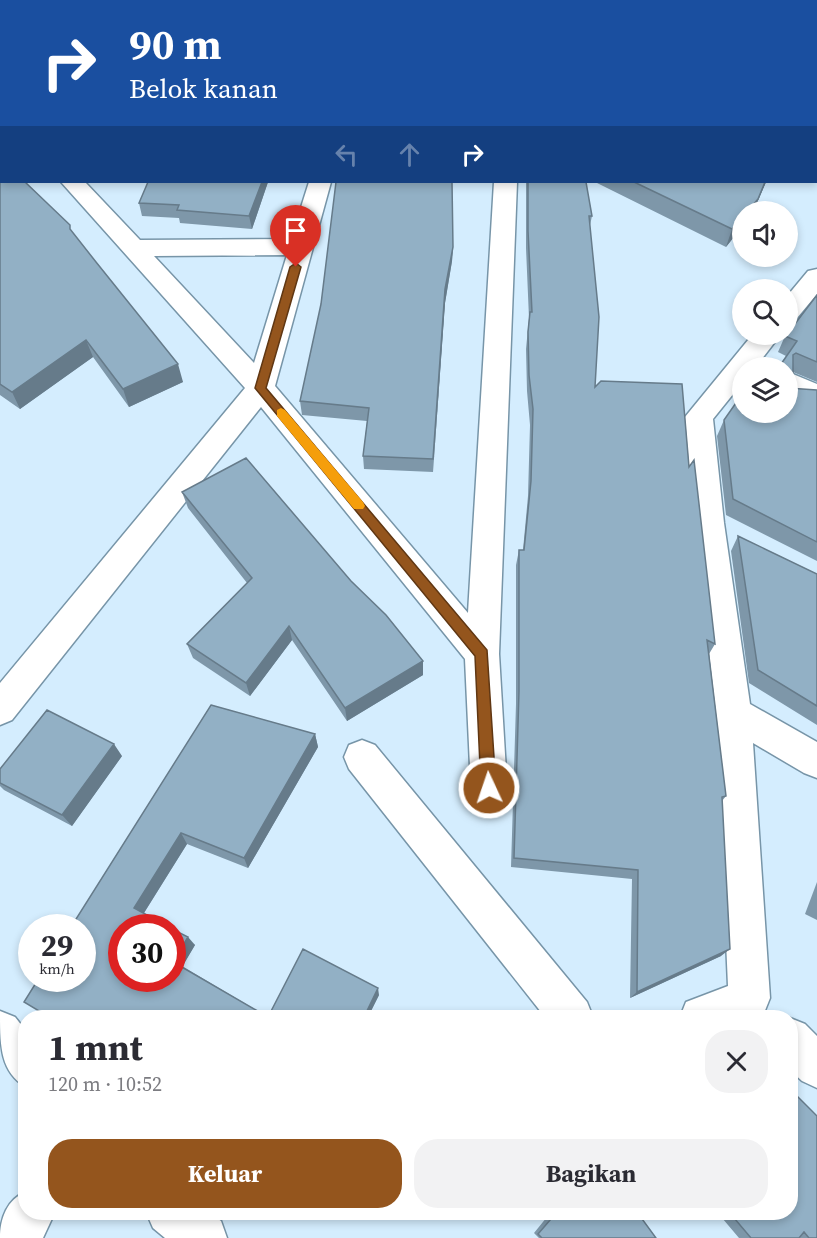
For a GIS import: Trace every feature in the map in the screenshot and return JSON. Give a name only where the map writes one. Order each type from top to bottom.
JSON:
[{"type":"street","points":[[74,183],[261,388],[482,654]]},
{"type":"street","points":[[0,709],[261,388],[320,183]]},
{"type":"street","points":[[489,788],[482,654],[506,183]]},
{"type":"street","points":[[134,248],[302,246]]},
{"type":"street","points":[[798,300],[817,277]]},
{"type":"street","points":[[732,383],[699,417],[709,523],[734,713],[759,1007],[742,1010]]},
{"type":"street","points":[[798,386],[817,395]]},
{"type":"street","points":[[709,523],[739,538]]},
{"type":"street","points":[[734,713],[817,761]]},
{"type":"street","points":[[362,757],[566,1010]]},
{"type":"street","points":[[0,1032],[18,1056]]},
{"type":"street","points":[[798,1047],[817,1066]]},
{"type":"street","points":[[16,1238],[27,1220]]},
{"type":"street","points":[[180,1220],[204,1238]]},
{"type":"building","points":[[0,183],[26,183],[70,225],[70,229],[178,364],[123,389],[86,340],[12,392],[0,384]]},
{"type":"building","points":[[148,183],[262,183],[249,216],[177,210],[179,205],[139,203]]},
{"type":"building","points":[[336,183],[452,183],[453,247],[445,289],[433,459],[363,456],[369,408],[300,401],[321,304]]},
{"type":"building","points":[[528,183],[586,183],[592,216],[589,216],[599,317],[595,387],[601,381],[682,384],[689,467],[694,460],[715,644],[707,640],[726,796],[722,797],[730,949],[637,992],[638,870],[514,858],[519,691],[519,550],[524,550],[531,481],[533,409],[529,375],[528,332],[530,312],[532,312]]},
{"type":"building","points":[[636,183],[765,183],[756,201],[732,201],[732,229]]},
{"type":"building","points":[[817,295],[817,362],[796,353],[793,357],[786,357],[794,345],[798,345],[798,320]]},
{"type":"building","points":[[798,389],[817,390],[817,542],[733,499],[724,420],[732,409],[732,423],[798,423]]},
{"type":"building","points":[[246,458],[351,581],[386,615],[423,661],[345,708],[289,626],[246,683],[187,644],[252,578],[182,492]]},
{"type":"building","points":[[738,536],[817,574],[817,706],[758,670]]},
{"type":"building","points":[[211,705],[315,734],[244,858],[181,833],[134,908],[145,914],[108,914],[108,992],[186,992],[186,970],[256,1010],[37,1010],[24,1002],[30,992],[96,992],[96,914],[79,914]]},
{"type":"building","points":[[47,710],[114,744],[62,815],[0,783],[0,769]]},
{"type":"building","points":[[303,949],[378,988],[367,1010],[272,1010]]},
{"type":"building","points":[[798,1097],[817,1116],[817,1238],[809,1238],[804,1232],[799,1238],[751,1238],[736,1220],[798,1220]]},
{"type":"building","points":[[550,1220],[643,1220],[656,1238],[542,1238],[538,1234]]},
{"type":"slow traffic","points":[[281,413],[359,506]]},
{"type":"route","points":[[296,267],[261,388],[482,654],[489,788]]}]
